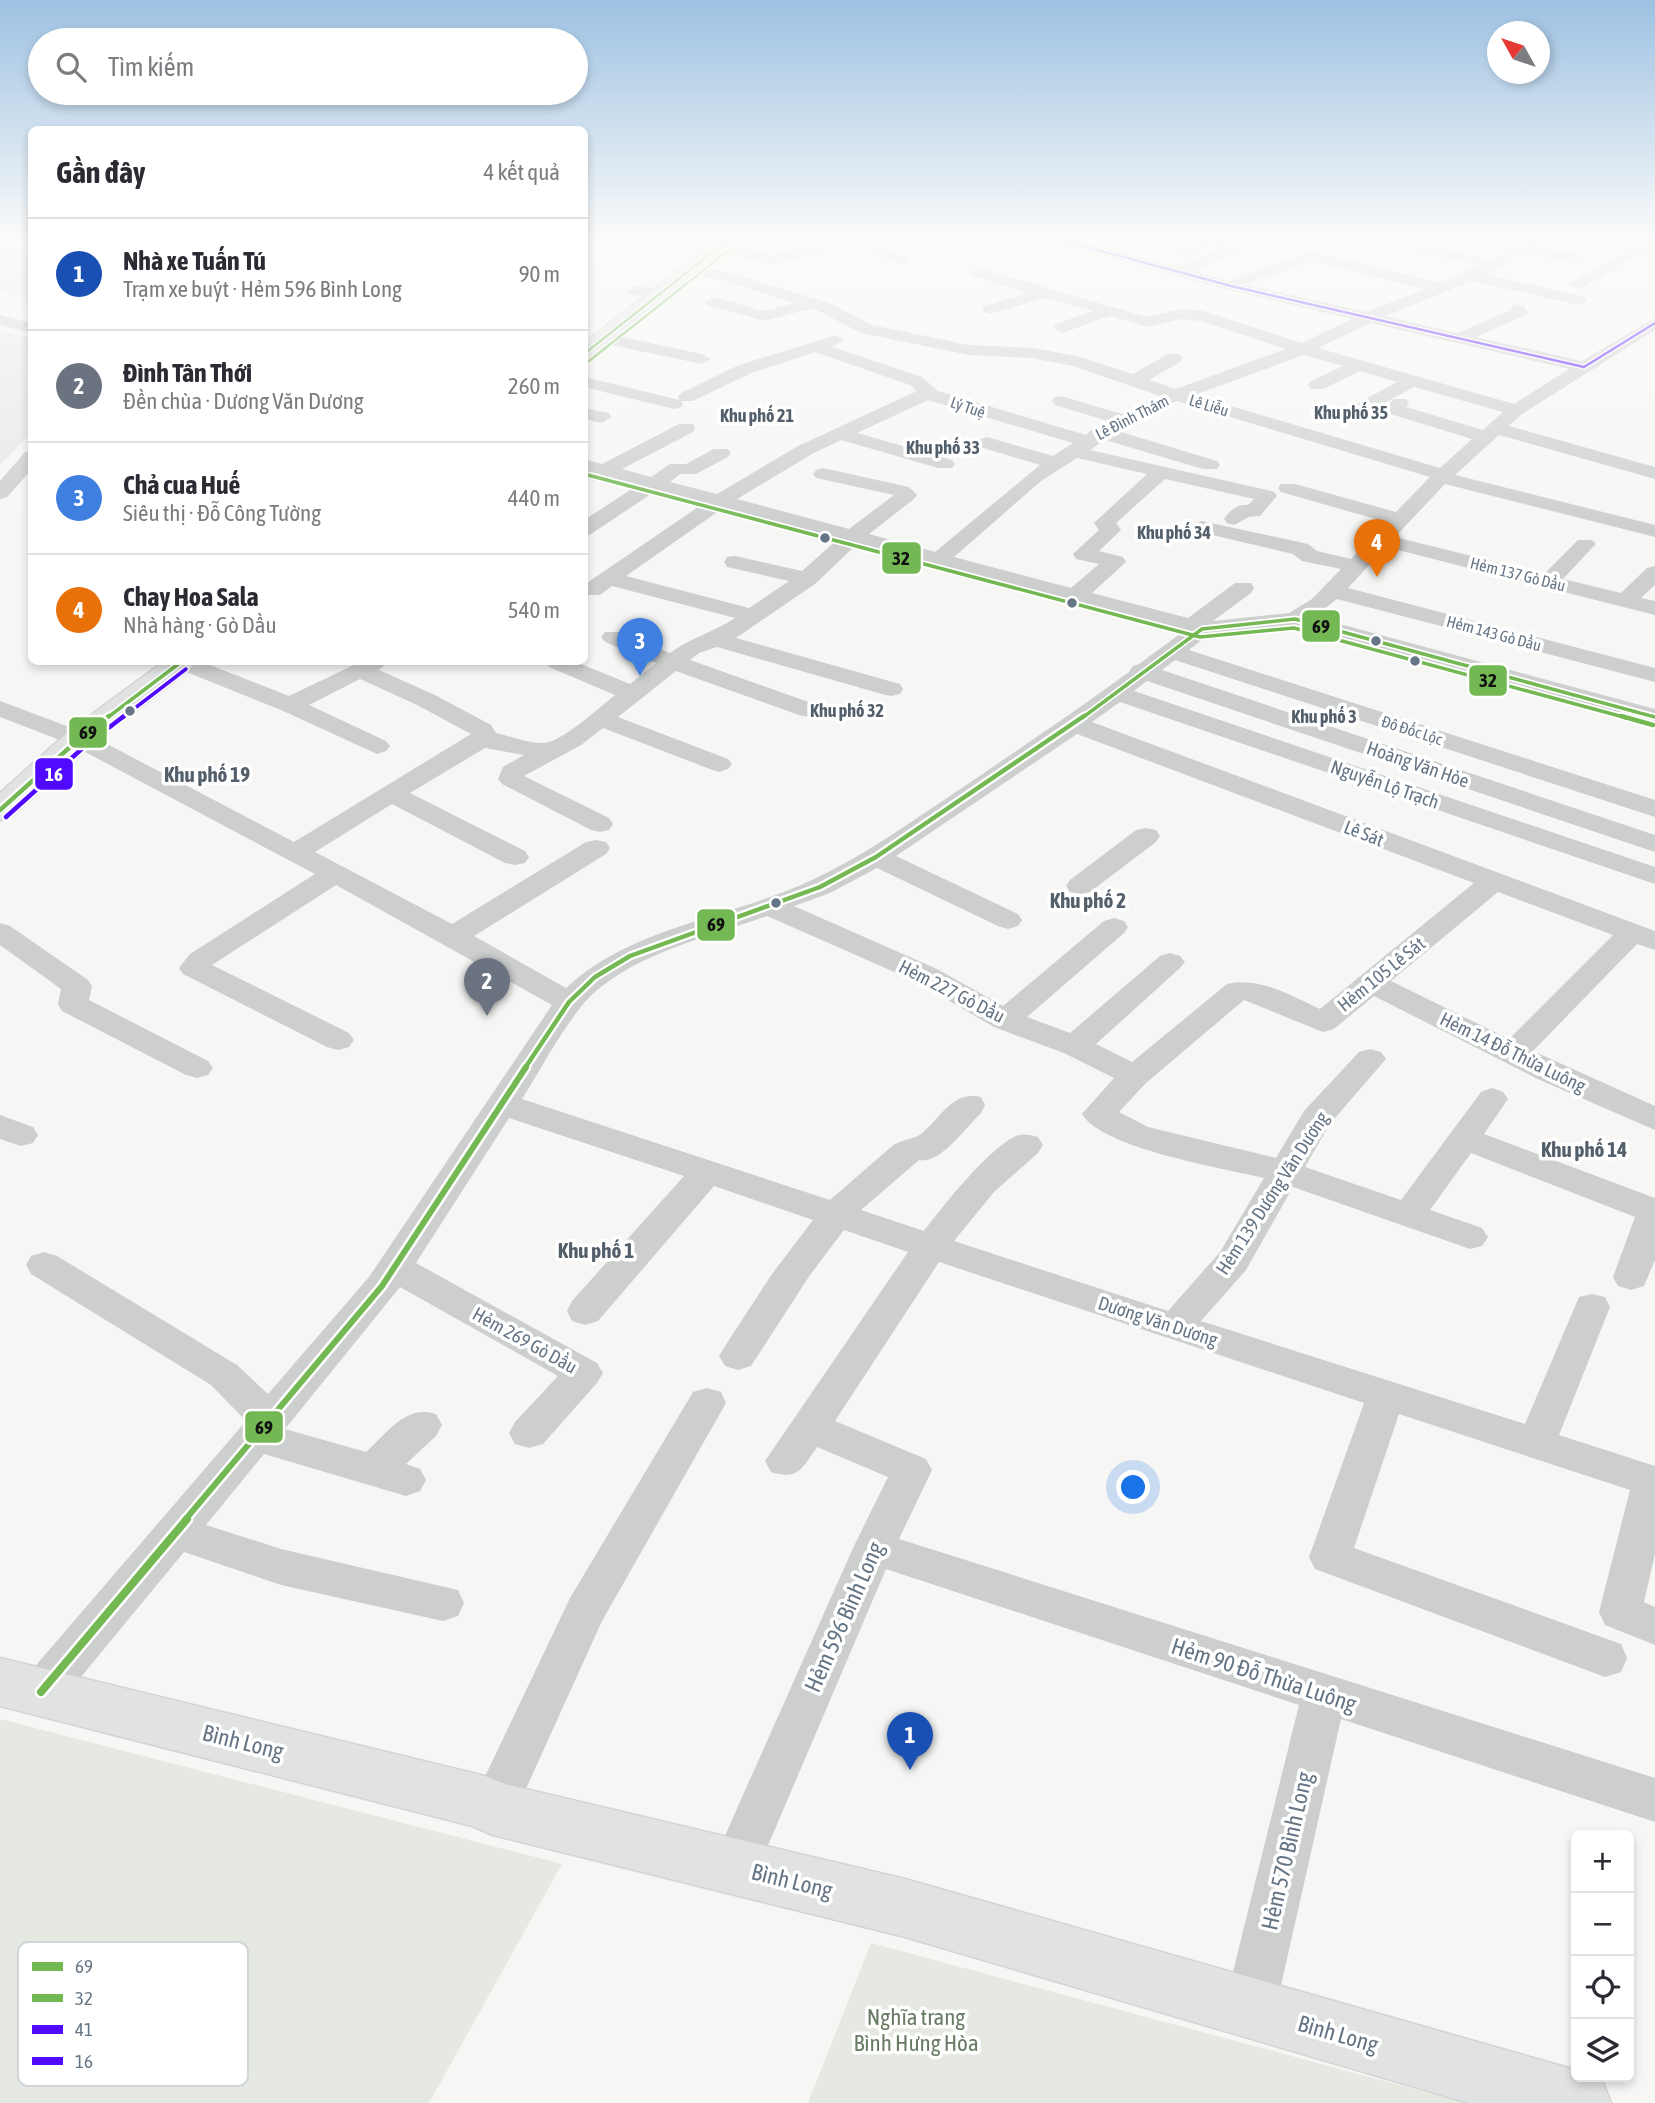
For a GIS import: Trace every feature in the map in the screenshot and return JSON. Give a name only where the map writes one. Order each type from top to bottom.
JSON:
[{"type":"main road","points":[[591,347],[608,334]]},
{"type":"main road","points":[[0,810],[79,739],[178,665]]},
{"type":"main road","name":"Bình Long","points":[[21,1687],[472,1800],[493,1808],[905,1908],[1579,2103]]},
{"type":"street","points":[[588,389],[674,406],[725,377],[815,354],[856,334]]},
{"type":"street","name":"Lê Liễu","points":[[892,334],[969,350],[1038,354],[1077,361],[1176,395],[1443,476],[1655,531]]},
{"type":"street","points":[[1017,372],[1061,334]]},
{"type":"street","points":[[1258,334],[1516,410]]},
{"type":"street","points":[[1267,337],[1275,334]]},
{"type":"street","name":"Lê Đình Thám","points":[[939,559],[1023,486],[1054,463],[1123,420],[1176,395],[1303,349],[1334,334]]},
{"type":"street","points":[[1442,334],[1584,367]]},
{"type":"street","points":[[1458,338],[1467,334]]},
{"type":"street","points":[[591,472],[653,483],[1197,627],[1295,618],[1307,613],[1334,591],[1443,476],[1516,410],[1637,334]]},
{"type":"street","points":[[591,347],[702,359]]},
{"type":"street","name":"Lý Tuệ","points":[[815,354],[835,354],[916,381],[930,392],[982,412],[1086,442]]},
{"type":"street","points":[[643,357],[725,377]]},
{"type":"street","points":[[1134,381],[1174,358]]},
{"type":"street","points":[[832,374],[862,364]]},
{"type":"street","points":[[1317,385],[1359,365]]},
{"type":"street","points":[[1359,410],[1412,381]]},
{"type":"street","points":[[752,616],[601,584],[720,501],[804,450],[930,392]]},
{"type":"street","points":[[1061,401],[1123,420]]},
{"type":"street","points":[[1400,403],[1393,409],[1655,473]]},
{"type":"street","points":[[591,472],[686,428]]},
{"type":"street","points":[[840,434],[945,464]]},
{"type":"street","points":[[1086,442],[1160,473],[1267,496],[1253,512],[1245,510],[1234,519]]},
{"type":"street","points":[[1086,442],[1249,476]]},
{"type":"street","points":[[987,443],[1054,463]]},
{"type":"street","points":[[588,527],[677,468],[689,470],[721,453]]},
{"type":"street","points":[[0,493],[28,461]]},
{"type":"street","points":[[1077,594],[1115,562],[1084,554],[1111,530],[1104,523],[1160,473]]},
{"type":"street","points":[[453,936],[598,836],[511,779],[512,772],[572,740],[691,648],[716,639],[807,579],[853,536],[908,495],[902,491],[823,474]]},
{"type":"street","points":[[0,511],[28,480]]},
{"type":"street","points":[[1288,488],[1400,520]]},
{"type":"street","points":[[1202,527],[1300,549],[1310,556],[1356,566]]},
{"type":"street","name":"Hẻm 137 Gò Dầu","points":[[1382,540],[1655,608]]},
{"type":"street","points":[[1549,581],[1585,544]]},
{"type":"street","points":[[735,562],[807,579]]},
{"type":"street","points":[[1626,600],[1655,573]]},
{"type":"street","points":[[21,1687],[176,1532],[394,1267],[569,1002],[595,977],[630,956],[820,887],[876,857],[1074,724],[1170,651],[1243,588]]},
{"type":"street","name":"Hẻm 143 Gò Dầu","points":[[1334,591],[1655,676]]},
{"type":"street","points":[[1295,618],[1655,717]]},
{"type":"street","points":[[613,637],[673,662],[808,709]]},
{"type":"street","points":[[716,639],[891,689]]},
{"type":"street","name":"Đô Đốc Lộc","points":[[1170,651],[1655,809]]},
{"type":"street","points":[[190,665],[290,705],[377,746]]},
{"type":"street","points":[[563,665],[632,693]]},
{"type":"street","points":[[290,705],[368,666],[482,730],[485,739]]},
{"type":"street","name":"Hoàng Văn Hòe","points":[[1141,671],[1655,844]]},
{"type":"street","name":"Nguyễn Lộ Trạch","points":[[1115,692],[1655,876]]},
{"type":"street","points":[[0,708],[79,739],[453,936],[569,1002]]},
{"type":"street","points":[[601,719],[719,764]]},
{"type":"street","name":"Lê Sát","points":[[1074,724],[1644,937]]},
{"type":"street","points":[[295,853],[474,742],[497,739],[541,751],[553,750]]},
{"type":"street","points":[[391,793],[515,857]]},
{"type":"street","points":[[1080,886],[1146,836]]},
{"type":"street","points":[[876,857],[1009,919]]},
{"type":"street","points":[[334,874],[200,960],[194,968],[338,1040]]},
{"type":"street","name":"Hẻm 105 Lê Sát","points":[[1135,1076],[1238,990],[1259,993],[1323,1021],[1493,882]]},
{"type":"street","name":"Hẻm 227 Gò Dầu","points":[[769,906],[926,975],[1005,1020],[1075,1046],[1135,1076]]},
{"type":"street","points":[[1005,1020],[1114,926]]},
{"type":"street","points":[[0,932],[77,986],[73,1004],[197,1068]]},
{"type":"street","points":[[1514,1053],[1644,937]]},
{"type":"street","points":[[1075,1046],[1170,962]]},
{"type":"street","name":"Hẻm 14 Đỗ Thừa Luông","points":[[1372,983],[1551,1073],[1655,1119]]},
{"type":"street","name":"Hẻm 139 Dương Văn Dương","points":[[1175,1327],[1233,1261],[1316,1119],[1370,1059]]},
{"type":"street","points":[[1135,1076],[1098,1114],[1138,1136],[1285,1172],[1470,1237]]},
{"type":"street","points":[[1408,1216],[1492,1099]]},
{"type":"street","name":"Dương Văn Dương","points":[[502,1104],[1653,1482]]},
{"type":"street","points":[[738,1356],[773,1302],[837,1215],[867,1184],[913,1147],[925,1150],[969,1105]]},
{"type":"street","points":[[1463,1138],[1655,1211],[1631,1277]]},
{"type":"street","points":[[785,1461],[811,1427],[931,1247],[982,1184],[1026,1145]]},
{"type":"street","points":[[585,1311],[708,1171]]},
{"type":"street","points":[[44,1265],[194,1354],[224,1375],[263,1428],[389,1476],[422,1425]]},
{"type":"street","name":"Hẻm 269 Gò Dầu","points":[[394,1267],[584,1373],[529,1433]]},
{"type":"street","points":[[1536,1444],[1592,1307]]},
{"type":"street","points":[[1386,1395],[1330,1557],[1605,1658]]},
{"type":"street","points":[[493,1808],[585,1611],[707,1403]]},
{"type":"street","name":"Hẻm 596 Bình Long","points":[[735,1867],[874,1548],[912,1470],[811,1427]]},
{"type":"street","points":[[1653,1482],[1620,1612],[1655,1626]]},
{"type":"street","points":[[176,1532],[281,1567],[443,1603]]},
{"type":"street","name":"Hẻm 90 Đỗ Thừa Luông","points":[[874,1548],[1655,1800]]},
{"type":"street","name":"Hẻm 570 Bình Long","points":[[1250,2008],[1324,1695]]},
{"type":"shaded area","points":[[0,334],[13,334],[28,338],[28,436],[0,465]]},
{"type":"green space","points":[[0,1719],[562,1864],[429,2103],[0,2103]]},
{"type":"green space","name":"Nghĩa trang Bình Hưng Hòa","points":[[871,1943],[1466,2103],[808,2103]]},
{"type":"transit line","name":"69","points":[[588,351],[609,334]]},
{"type":"transit line","name":"32","points":[[589,361],[623,334]]},
{"type":"transit line","name":"41","points":[[1441,334],[1584,367]]},
{"type":"transit line","name":"41","points":[[1584,367],[1637,334]]},
{"type":"transit line","name":"32","points":[[588,475],[1200,637],[1294,628],[1653,725]]},
{"type":"transit line","name":"69","points":[[41,1692],[382,1286],[569,1002],[595,977],[630,956],[820,887],[876,857],[1074,724],[1202,629],[1295,619],[1655,717]]},
{"type":"transit line","name":"69","points":[[0,810],[79,739],[177,665]]},
{"type":"transit line","name":"16","points":[[6,817],[85,746],[186,669]]},
{"type":"place","name":"Chay Hoa Sala","points":[[1377,577]]},
{"type":"place","name":"Chả cua Huế","points":[[640,676]]},
{"type":"place","name":"Đình Tân Thới","points":[[487,1016]]},
{"type":"place","name":"Nhà xe Tuấn Tú","points":[[910,1770]]},
{"type":"district","name":"Khu phố 35","points":[[1351,412]]},
{"type":"district","name":"Khu phố 21","points":[[757,415]]},
{"type":"district","name":"Khu phố 33","points":[[943,447]]},
{"type":"district","name":"Khu phố 34","points":[[1174,532]]},
{"type":"district","name":"Khu phố 32","points":[[847,710]]},
{"type":"district","name":"Khu phố 3","points":[[1324,716]]},
{"type":"district","name":"Khu phố 19","points":[[207,774]]},
{"type":"district","name":"Khu phố 2","points":[[1088,900]]},
{"type":"district","name":"Khu phố 14","points":[[1584,1149]]},
{"type":"district","name":"Khu phố 1","points":[[596,1250]]}]
